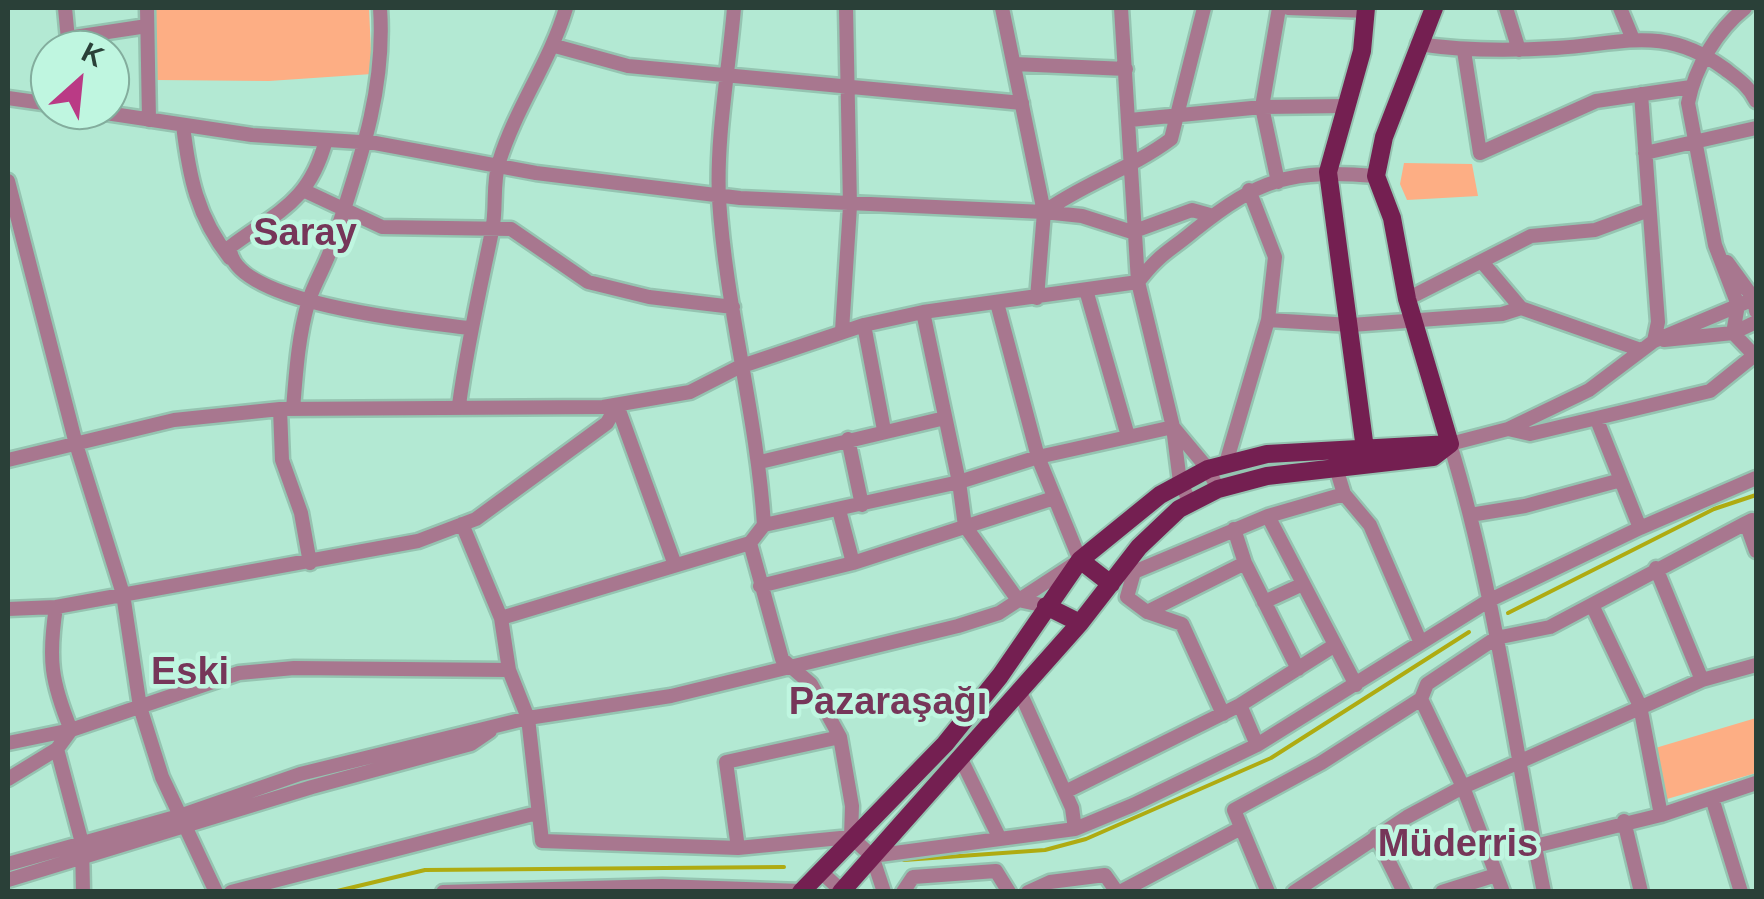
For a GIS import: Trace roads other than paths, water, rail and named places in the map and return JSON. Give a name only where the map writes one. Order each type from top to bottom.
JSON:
[{"type":"main road","points":[[1434,8],[1384,137],[1376,176],[1392,218],[1407,299],[1416,318],[1450,444]]},
{"type":"main road","points":[[1365,448],[1328,172],[1362,51],[1366,9]]},
{"type":"main road","points":[[801,892],[944,744],[1000,676],[1080,560],[1180,482],[1217,466],[1267,454],[1450,444]]},
{"type":"main road","points":[[842,891],[1080,623],[1139,548],[1190,502],[1266,476],[1337,471],[1433,457],[1450,444]]},
{"type":"main road","points":[[1080,560],[1110,584]]},
{"type":"main road","points":[[1046,606],[1080,623]]},
{"type":"street","points":[[147,8],[149,120]]},
{"type":"street","points":[[310,563],[301,513],[282,460],[287,409],[309,300],[331,249],[357,156],[367,142],[384,58],[380,8]]},
{"type":"street","points":[[459,405],[469,328],[493,228],[497,166],[523,97],[555,46],[566,8]]},
{"type":"street","points":[[734,8],[719,196],[739,367],[760,462],[764,525]]},
{"type":"street","points":[[842,331],[850,206],[846,8]]},
{"type":"street","points":[[1002,8],[1044,212],[1036,298]]},
{"type":"street","points":[[1121,8],[1138,282],[1173,428],[1180,482],[1190,502]]},
{"type":"street","points":[[1044,212],[1065,197],[1129,168],[1171,140],[1204,8]]},
{"type":"street","points":[[1278,182],[1262,107],[1279,8]]},
{"type":"street","points":[[1288,8],[1366,9]]},
{"type":"street","points":[[1506,8],[1520,50]]},
{"type":"street","points":[[1620,8],[1632,37]]},
{"type":"street","points":[[1733,332],[1738,305],[1715,245],[1688,103],[1691,87],[1727,22],[1745,8]]},
{"type":"street","points":[[130,30],[147,26]]},
{"type":"street","points":[[1418,44],[1464,51],[1520,50],[1632,37],[1664,40],[1707,56],[1750,88],[1756,101]]},
{"type":"street","points":[[555,46],[628,66],[729,72],[1022,102]]},
{"type":"street","points":[[1464,51],[1480,153],[1596,101],[1691,87]]},
{"type":"street","points":[[1014,64],[1126,69]]},
{"type":"street","points":[[1640,94],[1658,322],[1647,345]]},
{"type":"street","points":[[1130,120],[1262,107],[1346,106]]},
{"type":"street","points":[[130,117],[367,142],[497,166],[719,196],[850,206],[1044,212],[1082,216],[1132,232],[1192,210],[1210,215]]},
{"type":"street","points":[[183,125],[190,184],[212,236],[240,272],[345,310],[469,328]]},
{"type":"street","points":[[1645,153],[1756,128]]},
{"type":"street","points":[[230,259],[230,246],[272,221],[305,190],[318,170],[326,140]]},
{"type":"street","points":[[8,460],[174,420],[287,409],[617,405],[690,392],[739,367],[864,325],[922,312],[1138,282],[1161,252],[1250,190],[1328,172],[1376,176]]},
{"type":"street","points":[[8,181],[76,444],[122,594],[140,707],[182,822],[216,892]]},
{"type":"street","points":[[305,190],[340,211],[382,228],[511,229],[588,282],[649,297],[733,306]]},
{"type":"street","points":[[1218,490],[1217,466],[1268,320],[1275,256],[1250,190]]},
{"type":"street","points":[[1407,299],[1532,236],[1595,230],[1649,210]]},
{"type":"street","points":[[1544,892],[1524,764],[1470,515],[1450,444],[1508,429],[1589,390],[1647,345],[1738,305],[1756,302],[1715,245]]},
{"type":"street","points":[[1482,262],[1520,308],[1647,345],[1733,332],[1756,322]]},
{"type":"street","points":[[1086,290],[1128,436]]},
{"type":"street","points":[[8,880],[82,851],[471,744],[499,725],[671,696],[795,668],[999,612],[1080,560],[1038,458],[997,302]]},
{"type":"street","points":[[1268,320],[1351,326],[1502,314],[1520,308]]},
{"type":"street","points":[[922,312],[960,482],[964,526],[1018,600],[1046,606]]},
{"type":"street","points":[[864,325],[884,430]]},
{"type":"street","points":[[1508,429],[1530,434],[1710,391],[1755,355],[1733,332]]},
{"type":"street","points":[[8,609],[56,607],[418,541],[476,519],[607,423],[617,405]]},
{"type":"street","points":[[617,405],[675,565]]},
{"type":"street","points":[[760,462],[945,418]]},
{"type":"street","points":[[1597,420],[1640,528]]},
{"type":"street","points":[[1173,428],[1217,466]]},
{"type":"street","points":[[502,618],[750,542],[764,525],[960,482],[1038,458],[1173,428]]},
{"type":"street","points":[[848,439],[862,504]]},
{"type":"street","points":[[1337,471],[1344,494],[1370,525],[1420,641]]},
{"type":"street","points":[[872,856],[1075,829],[1257,746],[1488,601],[1756,478]]},
{"type":"street","points":[[1470,515],[1526,506],[1621,480]]},
{"type":"street","points":[[1222,714],[1182,624],[1147,612],[1127,597],[1134,572],[1268,516],[1344,494]]},
{"type":"street","points":[[760,586],[853,563],[1054,498]]},
{"type":"street","points":[[839,510],[853,563]]},
{"type":"street","points":[[1268,516],[1356,684]]},
{"type":"street","points":[[1502,892],[1464,787],[1422,698],[1426,684],[1496,638],[1550,628],[1656,568],[1753,521],[1756,552]]},
{"type":"street","points":[[462,524],[502,618],[509,670],[528,718],[542,841],[554,845],[738,848],[850,837],[872,856],[884,892]]},
{"type":"street","points":[[1234,529],[1245,563],[1298,670]]},
{"type":"street","points":[[750,542],[774,641],[782,658],[811,684],[840,737],[852,806],[850,837]]},
{"type":"street","points":[[1147,612],[1245,563]]},
{"type":"street","points":[[1656,568],[1702,680]]},
{"type":"street","points":[[1264,602],[1303,584]]},
{"type":"street","points":[[1592,605],[1640,706],[1660,816]]},
{"type":"street","points":[[56,607],[49,654],[54,687],[71,730]]},
{"type":"street","points":[[1065,792],[1240,705],[1335,645]]},
{"type":"street","points":[[1295,891],[1376,836],[1464,787],[1524,764],[1702,680],[1756,665]]},
{"type":"street","points":[[8,743],[71,730],[239,673],[294,668],[509,670]]},
{"type":"street","points":[[1019,690],[1065,792],[1075,829]]},
{"type":"street","points":[[1268,892],[1234,810],[1321,762],[1422,698]]},
{"type":"street","points":[[1240,705],[1257,746]]},
{"type":"street","points":[[8,779],[57,749],[71,730]]},
{"type":"street","points":[[738,848],[726,762],[840,737]]},
{"type":"street","points":[[57,749],[82,851],[83,892]]},
{"type":"street","points":[[960,756],[1000,839]]},
{"type":"street","points":[[1534,846],[1660,816],[1756,783]]},
{"type":"street","points":[[1712,798],[1741,892]]},
{"type":"street","points":[[231,892],[536,813]]},
{"type":"street","points":[[1624,822],[1642,892]]},
{"type":"street","points":[[1028,892],[1050,882],[1105,875],[1118,892],[1242,828]]},
{"type":"street","points":[[1376,836],[1403,889],[1385,892]]},
{"type":"street","points":[[8,864],[82,851]]},
{"type":"street","points":[[820,871],[842,891]]},
{"type":"street","points":[[903,892],[913,877],[996,871],[1009,892]]},
{"type":"street","points":[[1442,892],[1496,875]]},
{"type":"street","points":[[444,892],[662,886],[801,892]]},
{"type":"waterway","points":[[1508,613],[1714,509],[1756,495]]},
{"type":"waterway","points":[[904,860],[1045,850],[1086,839],[1271,758],[1469,632]]},
{"type":"waterway","points":[[333,892],[425,870],[784,867]]},
{"type":"district","name":"Saray","points":[[305,235]]},
{"type":"district","name":"Eski","points":[[190,674]]},
{"type":"district","name":"Pazaraşağı","points":[[888,704]]},
{"type":"district","name":"Müderris","points":[[1458,846]]}]
